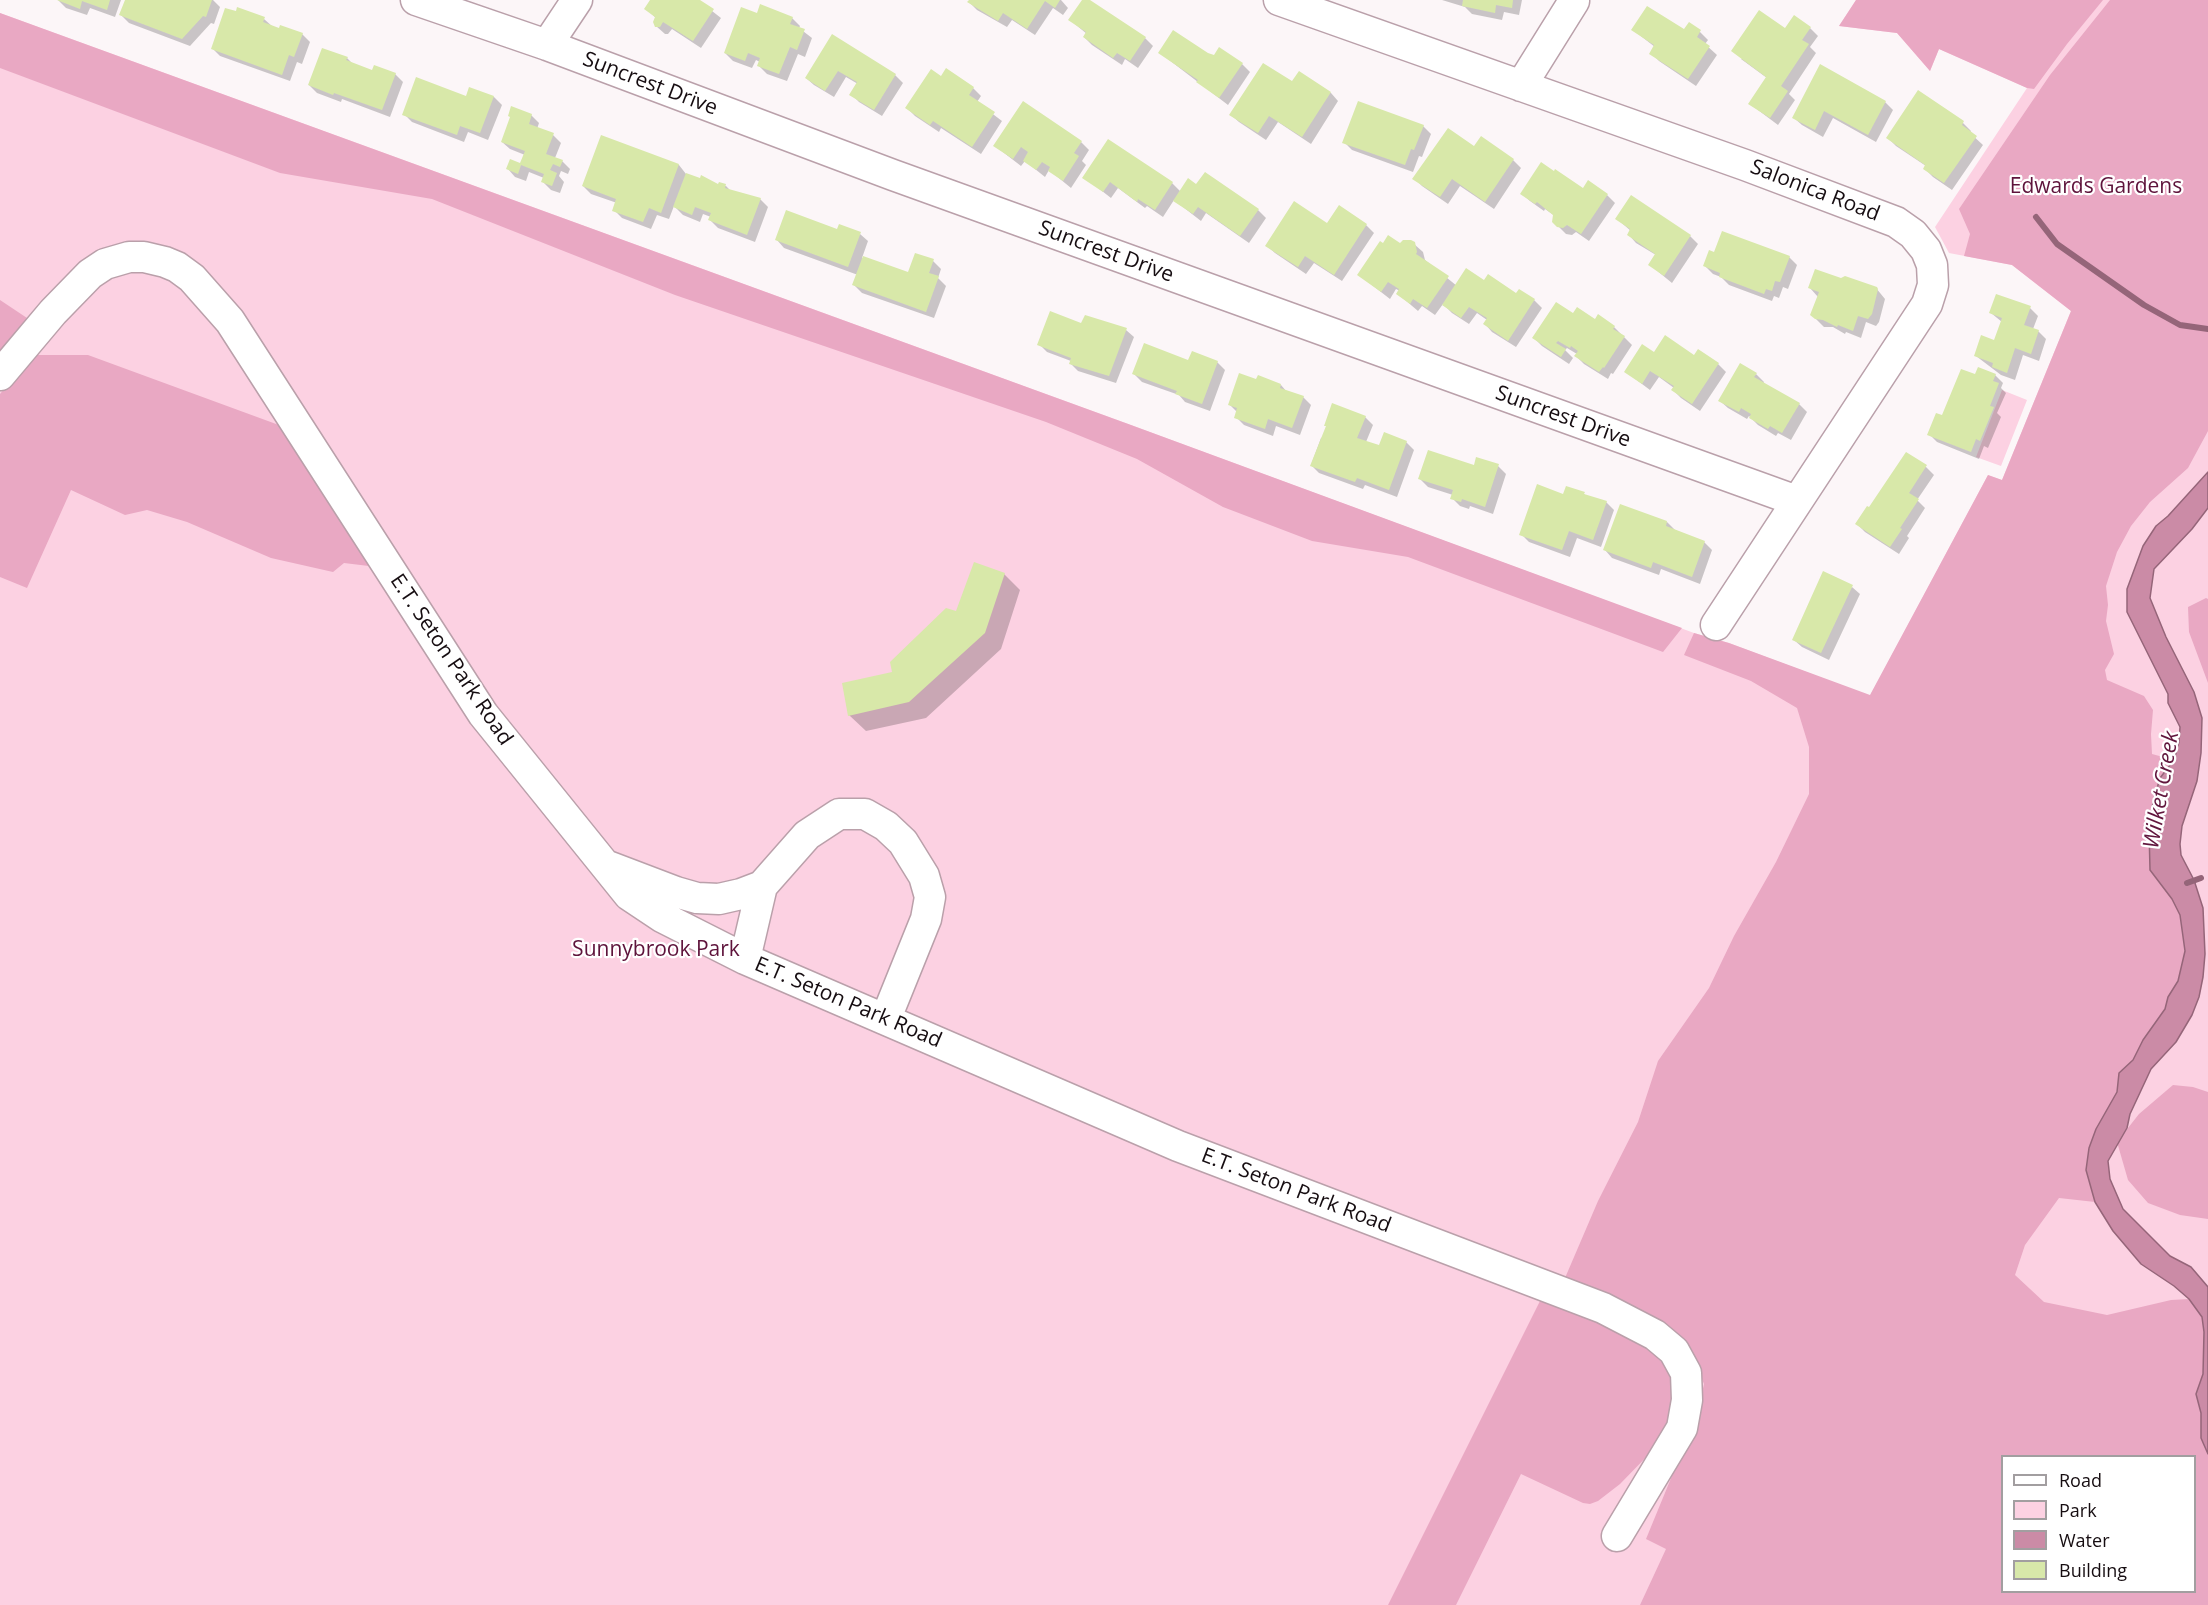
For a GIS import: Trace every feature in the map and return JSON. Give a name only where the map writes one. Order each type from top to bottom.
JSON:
[{"type":"street","name":"Suncrest Drive","points":[[416,0],[547,45],[893,175],[1797,501]]},
{"type":"street","points":[[547,45],[577,0]]},
{"type":"street","name":"Salonica Road","points":[[1279,0],[1745,165],[1896,222],[1913,234],[1926,250],[1932,265],[1933,285],[1927,304],[1716,625]]},
{"type":"street","points":[[1521,86],[1574,1]]},
{"type":"street","name":"E.T. Seton Park Road","points":[[0,375],[53,312],[90,274],[105,264],[129,257],[144,257],[171,264],[192,278],[230,321],[258,362],[483,714],[629,895],[662,917],[745,959],[1178,1146],[1603,1308],[1655,1335],[1674,1351],[1686,1373],[1687,1400],[1682,1428],[1617,1536]]},
{"type":"street","points":[[605,865],[676,892],[697,898],[719,899],[762,886],[807,835],[839,814],[865,814],[886,826],[903,842],[924,876],[930,897],[926,919],[886,1018]]},
{"type":"street","points":[[745,959],[762,886]]},
{"type":"green space","name":"Sunnybrook Park","points":[[1856,0],[2208,0],[2208,1605],[0,1605],[0,13],[1870,696],[1988,475],[2002,480],[2071,311],[2012,265],[1949,253],[1935,227],[2027,88],[1939,49],[1930,71],[1897,33],[1839,26]]},
{"type":"green space","points":[[1856,0],[2103,0],[2034,89],[1939,49],[1930,71],[1897,33],[1839,26]]},
{"type":"green space","name":"Edwards Gardens","points":[[2110,0],[2208,0],[2208,431],[2188,468],[2150,502],[2131,526],[2117,552],[2106,586],[2108,605],[2106,621],[2114,654],[2105,670],[2107,680],[2144,696],[2153,710],[2152,754],[2174,760],[2160,778],[2149,829],[2150,870],[2172,899],[2180,915],[2185,951],[2178,981],[2168,997],[2165,1009],[2143,1040],[2133,1060],[2119,1073],[2117,1092],[2086,1170],[2095,1202],[2059,1198],[2025,1245],[2015,1275],[2044,1302],[2107,1315],[2171,1300],[2189,1299],[2202,1317],[2203,1374],[2196,1394],[2201,1413],[2201,1438],[2208,1454],[2208,1605],[1640,1605],[1666,1549],[1646,1539],[1697,1415],[1704,1384],[1691,1352],[1565,1278],[1598,1201],[1638,1122],[1658,1061],[1709,988],[1734,936],[1776,862],[1809,794],[1809,747],[1797,708],[1751,681],[1684,655],[1694,633],[1729,643],[1870,695],[1988,475],[2002,480],[2071,311],[2012,265],[1964,256],[1970,234],[1959,209],[2050,75]]},
{"type":"green space","points":[[0,13],[1682,628],[1663,652],[1408,557],[1312,541],[1223,507],[1137,459],[1046,422],[675,295],[432,199],[280,173],[0,68]]},
{"type":"green space","points":[[0,300],[30,320],[0,357]]},
{"type":"green space","points":[[33,355],[88,355],[287,428],[377,567],[344,563],[333,572],[271,558],[187,522],[147,510],[125,515],[71,490],[27,588],[0,577],[0,394]]},
{"type":"green space","points":[[2002,390],[2027,400],[2001,466],[1976,457]]},
{"type":"green space","points":[[2208,599],[2208,683],[2189,632],[2188,607]]},
{"type":"green space","points":[[2173,1085],[2193,1087],[2208,1092],[2208,1219],[2180,1215],[2148,1203],[2128,1180],[2117,1142],[2139,1114]]},
{"type":"green space","points":[[1543,1295],[1624,1327],[1674,1369],[1676,1409],[1655,1448],[1620,1484],[1598,1501],[1590,1504],[1583,1503],[1521,1474],[1456,1605],[1388,1605]]},
{"type":"water","name":"Wilket Creek","points":[[2208,472],[2208,508],[2192,529],[2154,569],[2150,598],[2166,637],[2194,692],[2202,718],[2197,781],[2182,826],[2180,844],[2181,855],[2194,880],[2203,908],[2205,954],[2203,977],[2192,1015],[2176,1042],[2151,1069],[2130,1114],[2127,1128],[2108,1161],[2110,1179],[2123,1209],[2170,1256],[2191,1267],[2208,1287],[2208,1454],[2201,1438],[2201,1413],[2196,1394],[2203,1374],[2202,1317],[2189,1299],[2141,1264],[2113,1231],[2095,1202],[2086,1170],[2089,1148],[2096,1129],[2117,1092],[2119,1073],[2133,1060],[2143,1040],[2165,1009],[2168,997],[2178,981],[2185,951],[2180,915],[2172,899],[2150,870],[2149,829],[2160,778],[2174,760],[2180,727],[2168,703],[2168,694],[2127,612],[2127,589],[2143,546],[2156,526]]},
{"type":"building","points":[[57,0],[110,0],[107,10],[82,1],[80,9]]},
{"type":"building","points":[[125,0],[212,0],[206,17],[203,16],[182,39],[119,15]]},
{"type":"building","points":[[650,0],[700,0],[714,9],[693,41],[663,22],[660,27],[655,27],[653,22],[655,17],[644,9]]},
{"type":"building","points":[[969,0],[1060,0],[1055,8],[1045,1],[1027,29],[1003,13],[998,21],[967,2]]},
{"type":"building","points":[[1082,0],[1090,0],[1146,37],[1130,61],[1117,53],[1113,58],[1083,37],[1086,32],[1068,20]]},
{"type":"building","points":[[1463,0],[1513,0],[1512,8],[1496,5],[1495,13],[1462,6]]},
{"type":"building","points":[[760,4],[793,17],[790,24],[805,29],[797,50],[790,47],[779,74],[757,66],[760,58],[748,53],[745,61],[724,53],[741,7],[757,13]]},
{"type":"building","points":[[1647,6],[1684,29],[1689,22],[1701,30],[1697,37],[1710,46],[1688,79],[1649,54],[1654,45],[1631,30]]},
{"type":"building","points":[[237,7],[265,17],[263,22],[303,33],[294,57],[289,55],[282,75],[211,49],[225,8],[236,11]]},
{"type":"building","points":[[1759,10],[1785,28],[1794,15],[1811,27],[1802,40],[1809,44],[1781,86],[1788,91],[1770,118],[1748,104],[1766,77],[1731,51]]},
{"type":"building","points":[[1173,30],[1208,53],[1214,55],[1219,47],[1243,63],[1219,98],[1196,82],[1198,80],[1158,53]]},
{"type":"building","points":[[832,34],[896,74],[874,110],[849,95],[857,82],[838,71],[825,91],[805,78]]},
{"type":"building","points":[[322,48],[348,57],[346,60],[372,70],[374,65],[396,73],[382,110],[308,85]]},
{"type":"building","points":[[1263,63],[1292,81],[1299,71],[1331,92],[1302,137],[1269,116],[1258,133],[1229,115]]},
{"type":"building","points":[[1820,64],[1886,101],[1868,135],[1824,111],[1815,130],[1792,118]]},
{"type":"building","points":[[946,68],[974,87],[969,95],[995,112],[972,147],[933,121],[930,125],[905,108],[931,69],[941,76]]},
{"type":"building","points":[[416,77],[466,96],[469,87],[494,96],[480,133],[460,126],[457,135],[402,115]]},
{"type":"building","points":[[1918,90],[1964,121],[1962,125],[1977,136],[1944,183],[1923,169],[1925,165],[1886,138]]},
{"type":"building","points":[[1023,101],[1082,141],[1074,153],[1079,156],[1063,181],[1048,171],[1050,167],[1042,162],[1036,170],[1023,161],[1028,152],[1021,147],[1013,159],[993,146]]},
{"type":"building","points":[[1358,101],[1424,125],[1405,165],[1342,143]]},
{"type":"building","points":[[511,106],[532,114],[529,124],[554,133],[546,154],[563,160],[560,167],[553,164],[550,170],[557,173],[552,186],[541,182],[544,174],[521,165],[518,174],[506,169],[510,159],[520,163],[525,151],[501,142],[510,117],[508,116]]},
{"type":"building","points":[[1448,128],[1474,146],[1481,136],[1514,159],[1485,202],[1452,179],[1440,197],[1412,179]]},
{"type":"building","points":[[601,135],[679,164],[661,213],[649,208],[643,222],[612,211],[616,199],[582,186]]},
{"type":"building","points":[[1108,139],[1173,182],[1155,210],[1138,199],[1137,202],[1110,182],[1103,192],[1082,178]]},
{"type":"building","points":[[1541,162],[1583,188],[1588,180],[1608,194],[1581,234],[1567,225],[1563,228],[1557,227],[1552,222],[1553,215],[1537,202],[1535,204],[1520,194]]},
{"type":"building","points":[[1205,172],[1259,209],[1240,236],[1198,207],[1193,214],[1173,201],[1188,178],[1196,184]]},
{"type":"building","points":[[686,173],[700,178],[701,175],[718,184],[719,182],[726,184],[725,188],[761,198],[747,235],[708,220],[711,213],[695,207],[692,215],[673,207]]},
{"type":"building","points":[[1631,195],[1691,235],[1664,276],[1648,265],[1655,254],[1627,235],[1630,229],[1615,219]]},
{"type":"building","points":[[1294,201],[1327,223],[1339,205],[1367,224],[1334,275],[1305,256],[1298,267],[1265,246]]},
{"type":"building","points":[[786,210],[837,229],[839,224],[861,232],[848,267],[775,240]]},
{"type":"building","points":[[1722,231],[1790,256],[1780,282],[1775,281],[1772,291],[1766,289],[1764,294],[1719,277],[1720,273],[1703,266],[1709,250],[1714,252]]},
{"type":"building","points":[[1388,235],[1400,243],[1403,240],[1415,242],[1416,254],[1449,276],[1427,308],[1413,299],[1410,304],[1396,294],[1399,289],[1388,282],[1381,292],[1357,275],[1380,241],[1383,243]]},
{"type":"building","points":[[915,253],[934,259],[929,273],[939,276],[926,312],[852,285],[863,256],[908,272]]},
{"type":"building","points":[[1466,268],[1484,280],[1488,274],[1516,293],[1519,289],[1535,299],[1508,341],[1483,324],[1487,318],[1469,307],[1461,318],[1442,305]]},
{"type":"building","points":[[1815,269],[1877,287],[1872,314],[1868,319],[1858,316],[1853,331],[1815,319],[1810,315],[1819,292],[1808,288]]},
{"type":"building","points":[[1996,294],[2031,306],[2024,325],[2039,330],[2031,354],[2015,348],[2007,373],[1992,367],[1993,363],[1974,356],[1981,335],[1994,340],[2002,318],[1989,313]]},
{"type":"building","points":[[1556,302],[1573,313],[1577,307],[1595,319],[1598,314],[1615,326],[1613,329],[1625,336],[1599,372],[1574,356],[1578,351],[1571,346],[1570,348],[1558,341],[1556,343],[1566,349],[1561,357],[1532,338]]},
{"type":"building","points":[[1050,311],[1081,323],[1085,315],[1127,328],[1109,376],[1069,364],[1071,358],[1037,345]]},
{"type":"building","points":[[1665,335],[1694,355],[1698,349],[1719,363],[1692,404],[1671,390],[1674,386],[1650,371],[1642,384],[1624,372],[1642,344],[1654,352]]},
{"type":"building","points":[[1144,343],[1188,360],[1192,351],[1218,361],[1202,404],[1175,394],[1177,391],[1132,374]]},
{"type":"building","points":[[1740,363],[1757,373],[1754,377],[1800,403],[1782,433],[1770,426],[1768,429],[1749,418],[1751,414],[1741,408],[1739,412],[1718,401]]},
{"type":"building","points":[[1978,367],[1996,374],[1993,381],[1999,383],[1990,406],[1994,407],[1980,441],[1976,439],[1971,452],[1927,435],[1936,413],[1942,415],[1961,369],[1975,374]]},
{"type":"building","points":[[1239,373],[1256,379],[1258,375],[1281,384],[1280,388],[1304,396],[1292,428],[1268,419],[1265,429],[1234,418],[1237,408],[1228,405]]},
{"type":"building","points":[[1332,403],[1366,416],[1357,438],[1379,445],[1384,432],[1407,441],[1389,490],[1357,478],[1355,482],[1310,466],[1326,426],[1324,426]]},
{"type":"building","points":[[1428,450],[1474,465],[1476,457],[1499,464],[1485,507],[1462,499],[1461,502],[1450,499],[1453,490],[1418,479]]},
{"type":"building","points":[[1906,452],[1927,465],[1909,493],[1919,499],[1890,547],[1855,524]]},
{"type":"building","points":[[1537,484],[1563,494],[1566,486],[1607,501],[1593,540],[1569,531],[1562,550],[1519,535]]},
{"type":"building","points":[[1620,504],[1667,521],[1666,526],[1705,541],[1692,577],[1653,562],[1651,568],[1603,550]]},
{"type":"building","points":[[974,562],[1005,573],[985,633],[909,702],[848,716],[842,683],[892,672],[890,662],[946,608],[956,611]]},
{"type":"building","points":[[1823,571],[1853,585],[1821,653],[1792,640]]},
{"type":"waterway","points":[[2036,217],[2057,244],[2144,305],[2180,325],[2208,329]]},
{"type":"waterway","points":[[2187,883],[2201,878]]}]
